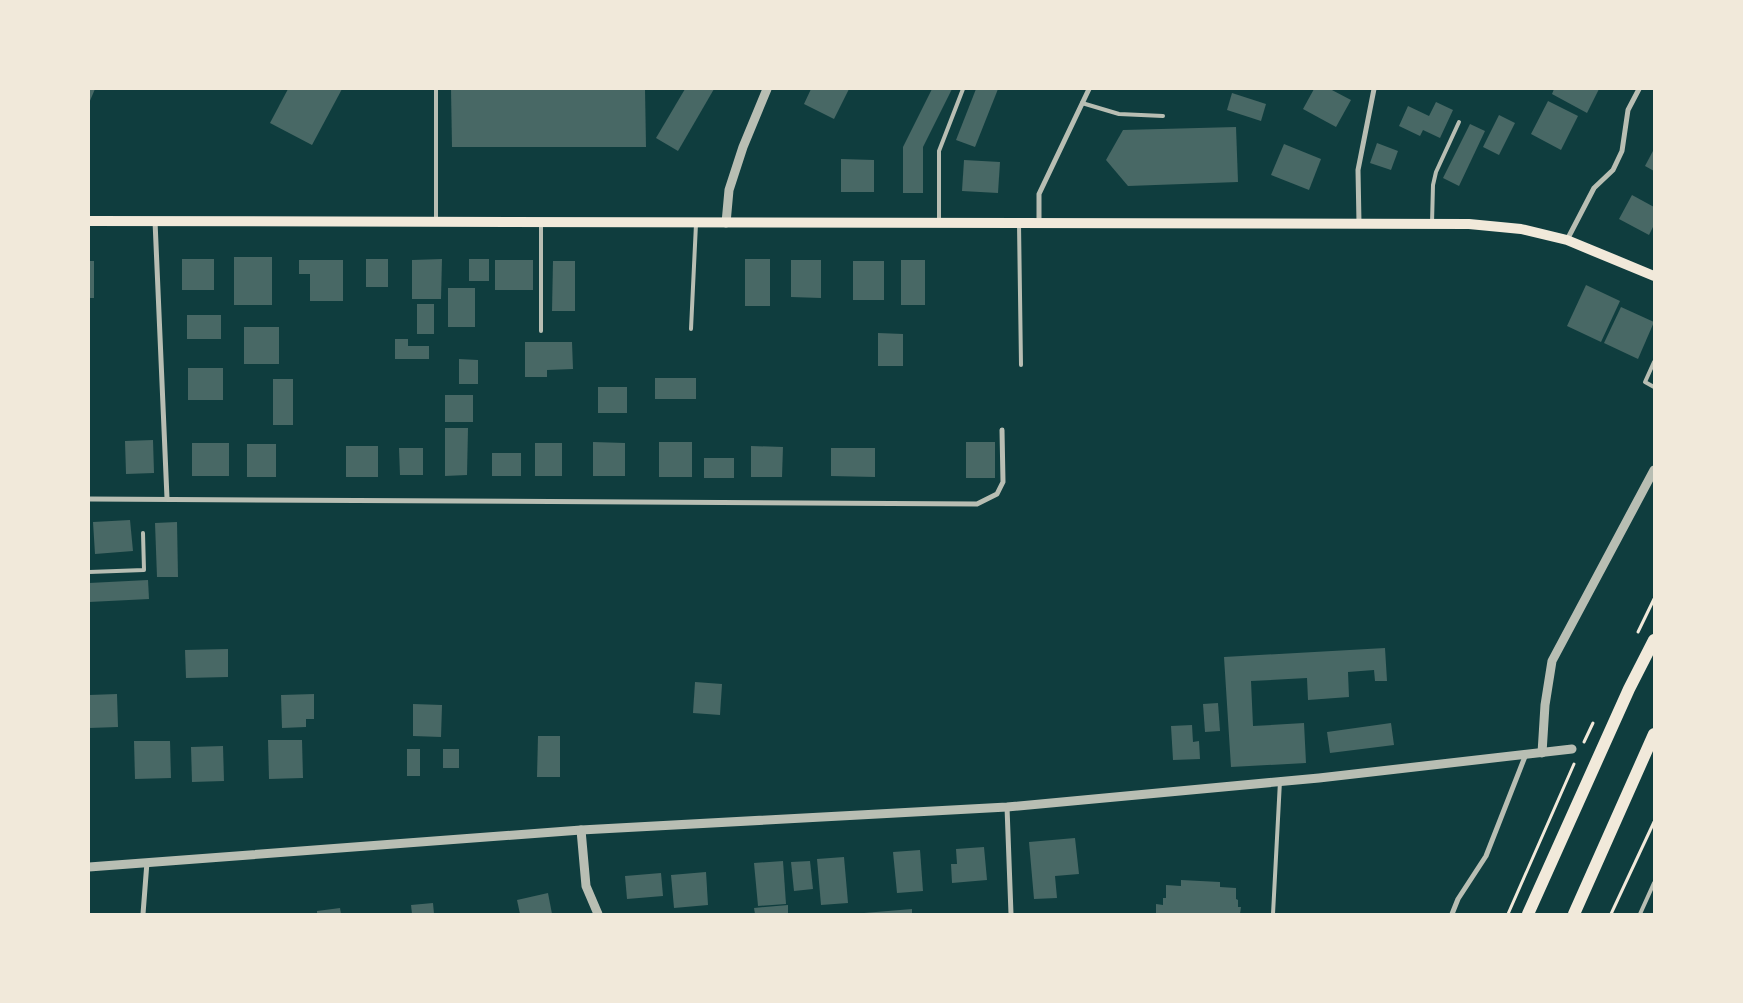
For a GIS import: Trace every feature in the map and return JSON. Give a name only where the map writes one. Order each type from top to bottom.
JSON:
[{"type":"main road","points":[[89,221],[1470,224],[1521,229],[1566,240],[1654,276]]},
{"type":"main road","points":[[1528,914],[1629,689],[1654,640]]},
{"type":"main road","points":[[1574,914],[1654,734]]},
{"type":"street","points":[[726,223],[729,190],[743,147],[767,89]]},
{"type":"street","points":[[1039,224],[1039,194],[1089,89]]},
{"type":"street","points":[[1359,223],[1358,170],[1374,89]]},
{"type":"street","points":[[1566,240],[1594,188],[1613,170],[1622,151],[1628,110],[1639,89]]},
{"type":"street","points":[[155,221],[167,498]]},
{"type":"street","points":[[89,498],[978,504],[997,494],[1003,482],[1002,430]]},
{"type":"street","points":[[1542,753],[1545,705],[1552,661],[1654,470]]},
{"type":"street","points":[[89,867],[581,830],[1007,807],[1280,781],[1572,749]]},
{"type":"street","points":[[1452,914],[1458,899],[1486,856],[1526,754]]},
{"type":"street","points":[[1007,807],[1011,914]]},
{"type":"street","points":[[581,830],[586,886],[598,914]]},
{"type":"street","points":[[143,914],[147,862]]},
{"type":"lane","points":[[436,89],[436,222]]},
{"type":"lane","points":[[939,224],[939,151],[964,89]]},
{"type":"lane","points":[[1082,103],[1119,114],[1162,116]]},
{"type":"lane","points":[[1432,223],[1433,185],[1436,172],[1459,122]]},
{"type":"lane","points":[[541,222],[541,331]]},
{"type":"lane","points":[[691,329],[696,223]]},
{"type":"lane","points":[[1019,224],[1022,365]]},
{"type":"lane","points":[[1654,362],[1645,382],[1654,387]]},
{"type":"lane","points":[[89,572],[144,570],[143,533]]},
{"type":"lane","points":[[1273,914],[1280,781]]},
{"type":"lane","points":[[1640,914],[1654,883]]},
{"type":"path","points":[[1584,743],[1596,717]]},
{"type":"path","points":[[1508,914],[1575,760]]},
{"type":"path","points":[[1611,914],[1654,822]]},
{"type":"building","points":[[89,89],[95,89],[89,103]]},
{"type":"building","points":[[288,89],[342,89],[312,145],[270,123]]},
{"type":"building","points":[[451,89],[645,89],[646,147],[452,147]]},
{"type":"building","points":[[685,89],[714,89],[678,151],[656,138]]},
{"type":"building","points":[[811,89],[849,89],[834,119],[804,104]]},
{"type":"building","points":[[932,89],[952,89],[923,147],[923,193],[903,193],[903,147]]},
{"type":"building","points":[[976,89],[998,89],[975,147],[956,140]]},
{"type":"building","points":[[1314,89],[1330,89],[1351,100],[1336,127],[1303,109]]},
{"type":"building","points":[[1554,89],[1599,89],[1587,113],[1552,94]]},
{"type":"building","points":[[1232,93],[1266,104],[1261,121],[1227,110]]},
{"type":"building","points":[[1548,101],[1578,116],[1561,150],[1531,134]]},
{"type":"building","points":[[1436,102],[1453,110],[1440,138],[1423,130],[1420,136],[1399,126],[1408,106],[1429,116]]},
{"type":"building","points":[[1499,115],[1515,123],[1499,155],[1483,147]]},
{"type":"building","points":[[1470,124],[1485,131],[1459,186],[1443,178]]},
{"type":"building","points":[[1236,127],[1238,182],[1128,186],[1106,160],[1123,130]]},
{"type":"building","points":[[1377,143],[1398,151],[1391,170],[1370,163]]},
{"type":"building","points":[[1284,144],[1321,159],[1309,190],[1271,175]]},
{"type":"building","points":[[1654,149],[1654,171],[1645,166]]},
{"type":"building","points":[[841,159],[874,160],[874,192],[841,192]]},
{"type":"building","points":[[964,160],[1000,162],[998,193],[962,191]]},
{"type":"building","points":[[1632,195],[1654,207],[1654,225],[1649,235],[1619,219]]},
{"type":"building","points":[[234,257],[272,257],[272,305],[234,305]]},
{"type":"building","points":[[182,259],[214,259],[214,290],[182,290]]},
{"type":"building","points":[[366,259],[388,259],[388,287],[366,287]]},
{"type":"building","points":[[442,259],[441,299],[412,299],[412,260]]},
{"type":"building","points":[[469,259],[489,259],[489,281],[469,281]]},
{"type":"building","points":[[745,259],[770,259],[770,306],[745,306]]},
{"type":"building","points":[[299,260],[343,260],[343,301],[310,301],[310,274],[299,274]]},
{"type":"building","points":[[495,260],[533,260],[533,290],[495,290]]},
{"type":"building","points":[[791,260],[821,260],[821,298],[791,297]]},
{"type":"building","points":[[901,260],[925,260],[925,305],[901,305]]},
{"type":"building","points":[[89,261],[94,261],[94,298],[89,298]]},
{"type":"building","points":[[553,261],[575,261],[575,311],[552,311]]},
{"type":"building","points":[[853,261],[884,261],[884,300],[853,300]]},
{"type":"building","points":[[1586,285],[1620,301],[1601,342],[1567,326]]},
{"type":"building","points":[[448,288],[475,288],[475,327],[448,327]]},
{"type":"building","points":[[417,304],[434,304],[434,334],[417,334]]},
{"type":"building","points":[[1621,307],[1654,322],[1638,359],[1604,343]]},
{"type":"building","points":[[187,315],[221,315],[221,339],[187,339]]},
{"type":"building","points":[[244,327],[279,327],[279,364],[244,364]]},
{"type":"building","points":[[878,333],[903,334],[903,366],[878,366]]},
{"type":"building","points":[[395,339],[408,339],[408,346],[429,346],[429,359],[395,359]]},
{"type":"building","points":[[525,342],[572,342],[573,369],[547,370],[547,377],[525,377]]},
{"type":"building","points":[[459,359],[478,360],[478,384],[459,384]]},
{"type":"building","points":[[188,368],[223,368],[223,400],[188,400]]},
{"type":"building","points":[[655,378],[696,378],[696,399],[655,399]]},
{"type":"building","points":[[273,379],[293,379],[293,425],[273,425]]},
{"type":"building","points":[[598,387],[627,387],[627,413],[598,413]]},
{"type":"building","points":[[445,395],[473,395],[473,422],[445,422]]},
{"type":"building","points":[[445,428],[468,428],[467,475],[445,476]]},
{"type":"building","points":[[153,440],[154,473],[126,474],[125,441]]},
{"type":"building","points":[[593,442],[625,443],[625,476],[593,476]]},
{"type":"building","points":[[659,442],[692,442],[692,477],[659,477]]},
{"type":"building","points":[[966,442],[995,442],[995,478],[966,478]]},
{"type":"building","points":[[192,443],[229,443],[229,476],[192,476]]},
{"type":"building","points":[[535,443],[562,443],[562,476],[535,476]]},
{"type":"building","points":[[247,444],[276,444],[276,477],[247,477]]},
{"type":"building","points":[[346,446],[378,446],[378,477],[346,477]]},
{"type":"building","points":[[751,446],[783,447],[782,477],[751,477]]},
{"type":"building","points":[[399,448],[423,448],[423,475],[400,475]]},
{"type":"building","points":[[831,448],[875,448],[875,477],[831,476]]},
{"type":"building","points":[[492,453],[521,453],[521,476],[492,476]]},
{"type":"building","points":[[704,458],[734,458],[734,478],[704,478]]},
{"type":"building","points":[[130,520],[133,551],[95,554],[93,522]]},
{"type":"building","points":[[177,522],[178,577],[157,577],[155,523]]},
{"type":"building","points":[[148,580],[149,599],[89,602],[89,583]]},
{"type":"building","points":[[1385,648],[1387,681],[1375,681],[1374,670],[1348,672],[1349,697],[1308,700],[1307,678],[1251,681],[1253,726],[1304,723],[1306,763],[1231,767],[1224,657]]},
{"type":"building","points":[[228,649],[228,677],[186,678],[185,650]]},
{"type":"building","points":[[695,682],[722,684],[720,715],[693,713]]},
{"type":"building","points":[[117,694],[118,727],[89,728],[89,695]]},
{"type":"building","points":[[314,694],[314,719],[306,719],[306,727],[282,728],[281,695]]},
{"type":"building","points":[[1218,703],[1220,731],[1205,732],[1203,704]]},
{"type":"building","points":[[413,704],[442,705],[441,737],[413,736]]},
{"type":"building","points":[[1391,723],[1394,745],[1330,753],[1327,732]]},
{"type":"building","points":[[1192,725],[1193,742],[1199,741],[1200,759],[1173,760],[1171,726]]},
{"type":"building","points":[[538,736],[560,736],[560,777],[537,777]]},
{"type":"building","points":[[268,740],[302,740],[303,778],[269,779]]},
{"type":"building","points":[[134,741],[170,741],[171,778],[135,779]]},
{"type":"building","points":[[223,746],[224,781],[192,782],[191,747]]},
{"type":"building","points":[[407,749],[420,749],[420,776],[407,776]]},
{"type":"building","points":[[443,749],[459,749],[459,768],[443,768]]},
{"type":"building","points":[[1075,838],[1079,874],[1055,876],[1057,898],[1034,899],[1029,842]]},
{"type":"building","points":[[984,847],[987,880],[952,883],[951,864],[957,864],[956,849]]},
{"type":"building","points":[[920,850],[923,891],[897,893],[893,852]]},
{"type":"building","points":[[844,857],[848,903],[821,905],[817,859]]},
{"type":"building","points":[[783,861],[786,904],[758,906],[754,863]]},
{"type":"building","points":[[810,861],[813,889],[794,891],[791,862]]},
{"type":"building","points":[[706,872],[708,905],[674,908],[671,875]]},
{"type":"building","points":[[661,873],[663,896],[627,899],[625,876]]},
{"type":"building","points":[[1181,880],[1220,882],[1220,887],[1236,888],[1238,907],[1241,907],[1240,914],[1156,914],[1156,904],[1163,905],[1163,898],[1166,898],[1166,885],[1181,886]]},
{"type":"building","points":[[548,893],[552,914],[520,914],[517,900]]},
{"type":"building","points":[[433,903],[434,914],[412,914],[411,905]]},
{"type":"building","points":[[788,905],[788,914],[755,914],[754,908]]},
{"type":"building","points":[[340,908],[341,914],[317,914],[317,911]]},
{"type":"building","points":[[912,909],[912,914],[864,914],[864,913]]}]
